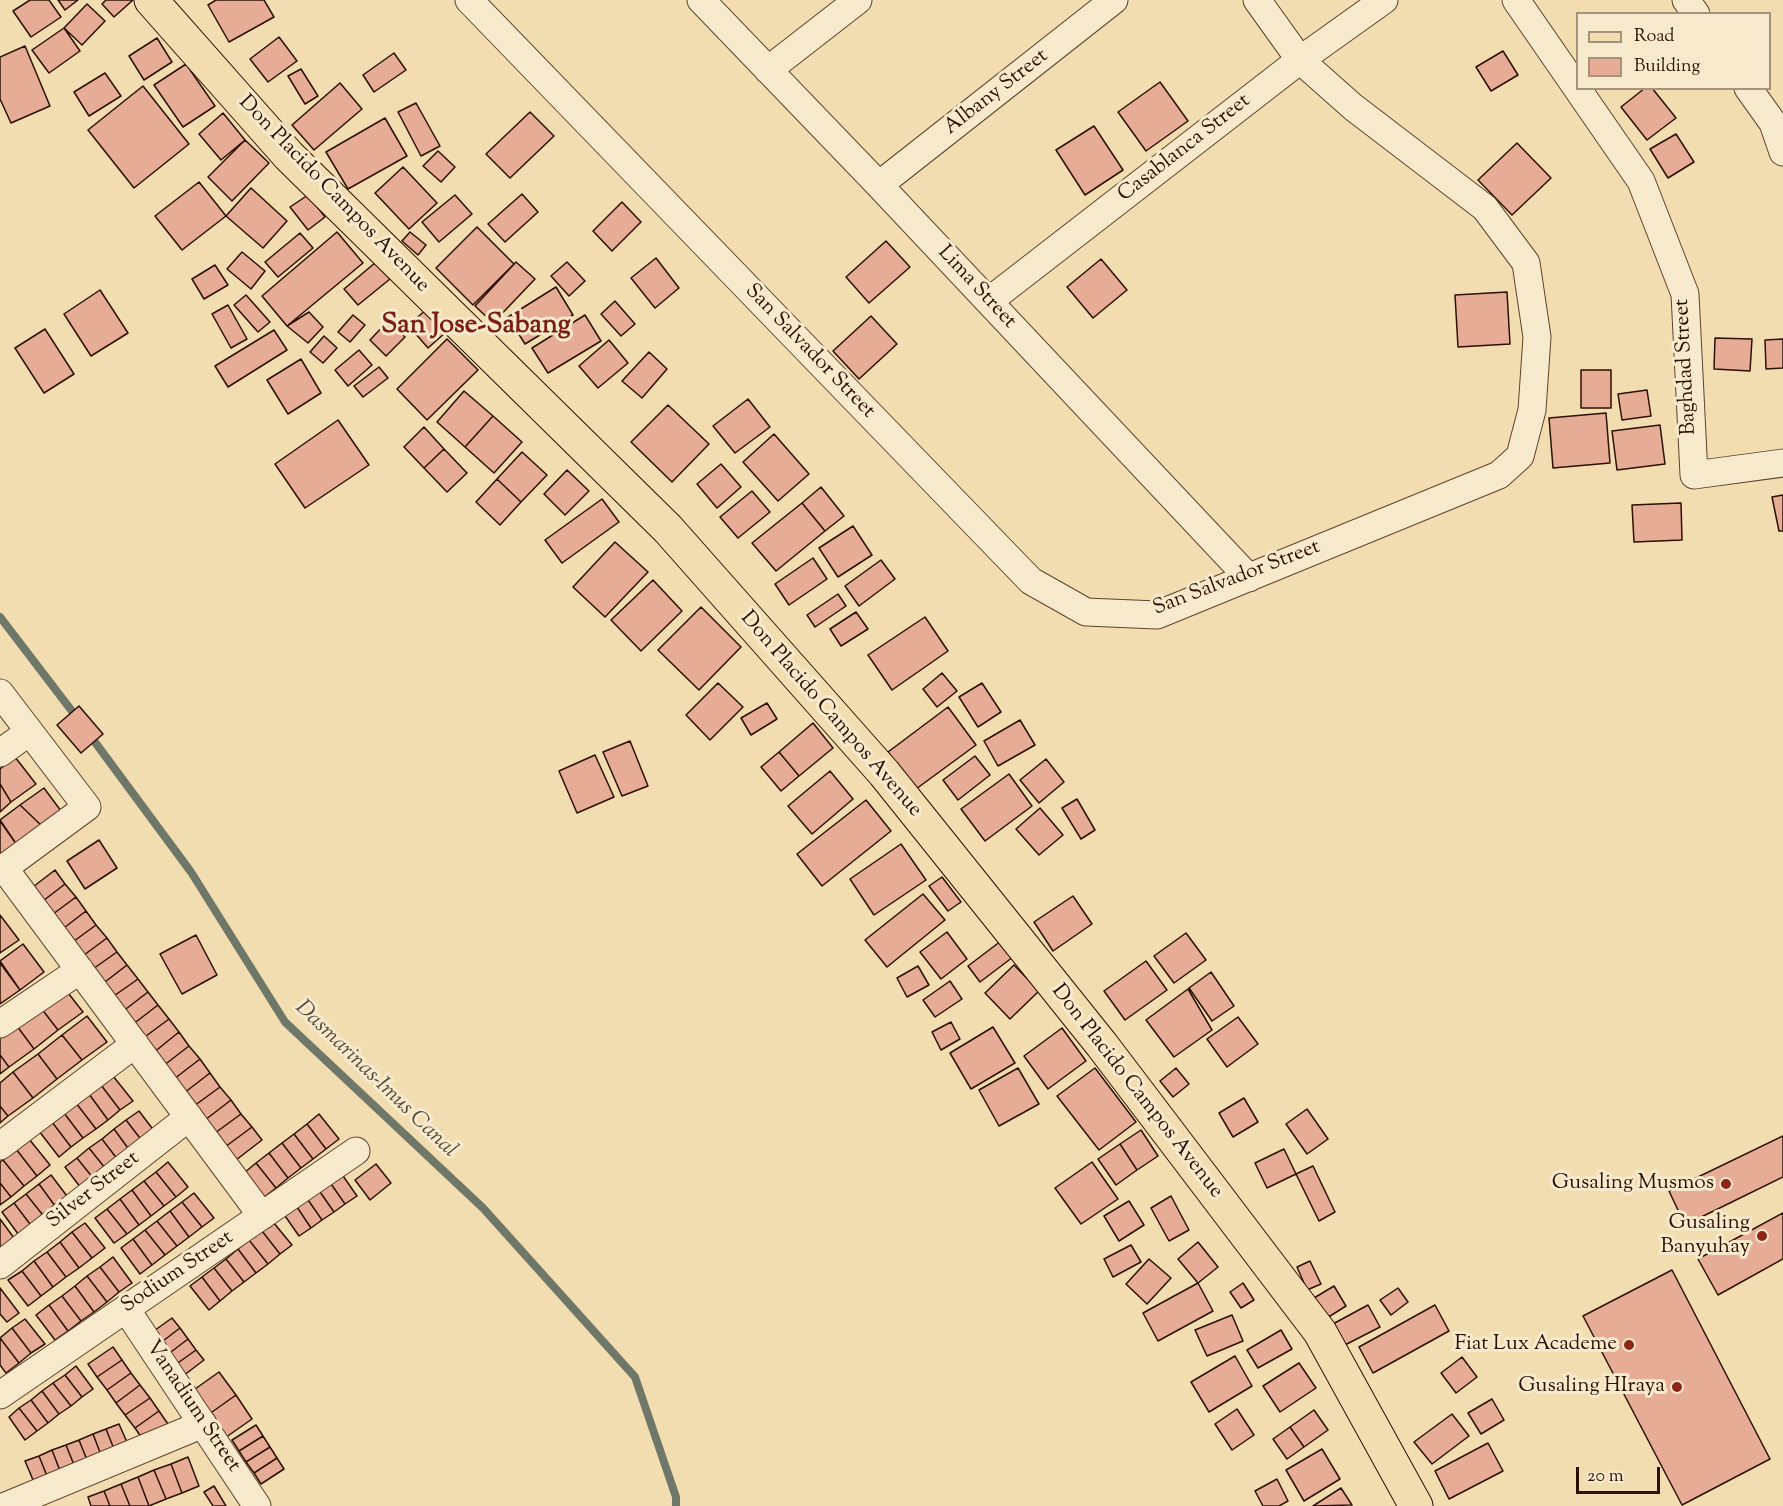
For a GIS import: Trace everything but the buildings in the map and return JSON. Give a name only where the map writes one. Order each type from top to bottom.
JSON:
[{"type":"main road","name":"Don Placido Campos Avenue","points":[[151,0],[289,156],[668,529],[884,773],[1102,1045],[1320,1332],[1416,1506]]},
{"type":"street","name":"San Salvador Street","points":[[469,0],[1031,580],[1086,612],[1156,615],[1499,475],[1520,456],[1532,410],[1537,337],[1526,262],[1485,208],[1353,107],[1300,60],[1257,0]]},
{"type":"street","name":"Lima Street","points":[[701,0],[989,301],[1249,578]]},
{"type":"street","points":[[768,70],[858,0]]},
{"type":"street","name":"Albany Street","points":[[879,185],[1114,0]]},
{"type":"street","name":"Casablanca Street","points":[[989,301],[1300,60],[1384,0]]},
{"type":"street","name":"Baghdad Street","points":[[1516,0],[1576,87]]},
{"type":"street","name":"Baghdad Street","points":[[1578,90],[1641,181],[1684,294],[1694,476],[1783,463]]},
{"type":"street","points":[[1749,90],[1773,123],[1783,152]]},
{"type":"street","points":[[0,693],[87,807],[2,869],[80,970],[262,1216]]},
{"type":"street","points":[[0,753],[29,732]]},
{"type":"street","points":[[0,1024],[80,970]]},
{"type":"street","points":[[0,1146],[135,1044]]},
{"type":"street","name":"Silver Street","points":[[0,1265],[189,1117]]},
{"type":"street","name":"Sodium Street","points":[[0,1395],[356,1151]]},
{"type":"street","name":"Vanadium Street","points":[[126,1309],[257,1506]]},
{"type":"street","points":[[6,1506],[202,1424]]},
{"type":"waterway","name":"Dasmarinas-Imus Canal","points":[[0,617],[78,719]]},
{"type":"waterway","name":"Dasmarinas-Imus Canal","points":[[89,734],[191,872],[285,1022],[483,1208],[635,1377],[676,1497],[676,1506]]},
{"type":"place","name":"Gusaling Musmos","points":[[1726,1184]]},
{"type":"place","name":"Gusaling Banyuhay","points":[[1762,1236]]},
{"type":"place","name":"Fiat Lux Academe","points":[[1629,1345]]},
{"type":"place","name":"Gusaling HIraya","points":[[1677,1387]]},
{"type":"district","name":"San Jose-Sabang","points":[[476,327]]}]
